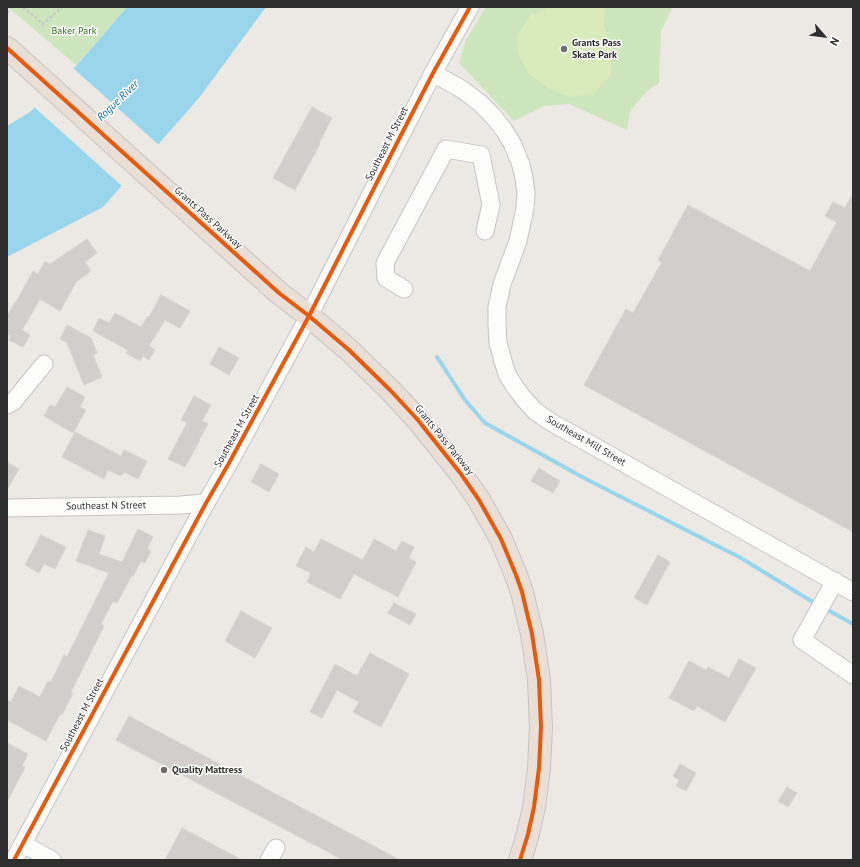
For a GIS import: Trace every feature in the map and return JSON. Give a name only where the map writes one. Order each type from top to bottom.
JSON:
[{"type":"highway","name":"Grants Pass Parkway","points":[[7,48],[279,292],[344,345],[362,362],[430,433],[462,474],[479,500],[501,539],[516,575],[528,614],[539,680],[541,747],[537,791],[528,834],[520,860]]},
{"type":"street","name":"Southeast M Street","points":[[14,860],[206,503],[230,463],[309,316],[433,73],[470,7]]},
{"type":"street","name":"Southeast Mill Street","points":[[433,73],[463,90],[480,103],[493,116],[513,145],[521,165],[526,193],[525,208],[518,241],[502,284],[497,307],[498,343],[507,374],[515,387],[535,410],[549,421],[853,592]]},
{"type":"street","points":[[404,289],[386,278],[385,263],[446,149],[481,155],[490,205],[485,231]]},
{"type":"street","points":[[7,405],[12,402],[44,364]]},
{"type":"street","name":"Southeast N Street","points":[[7,508],[180,505],[206,503]]},
{"type":"street","points":[[834,581],[802,640],[853,674]]},
{"type":"street","points":[[23,844],[52,860]]},
{"type":"path","points":[[7,13],[10,7]]},
{"type":"path","points":[[23,7],[43,24],[62,7]]},
{"type":"green space","name":"Baker Park","points":[[8,7],[127,7],[76,65]]},
{"type":"green space","name":"Grants Pass Skate Park","points":[[486,7],[673,7],[661,31],[659,83],[646,92],[630,111],[627,130],[569,104],[544,106],[514,121],[459,63],[466,40]]},
{"type":"green space","name":"Grants Pass Skate Park","points":[[548,7],[606,7],[604,24],[610,44],[611,75],[594,94],[570,97],[548,88],[529,74],[518,54],[517,36],[531,14],[543,12]]},
{"type":"water","name":"Rogue River","points":[[127,7],[266,7],[199,98],[103,207],[7,257],[7,126],[30,112],[77,65]]},
{"type":"pier","points":[[72,67],[160,146],[123,187],[33,106]]},
{"type":"building","points":[[312,107],[332,118],[319,143],[320,144],[295,190],[273,178]]},
{"type":"building","points":[[853,193],[853,532],[584,385],[626,309],[633,313],[662,262],[658,260],[688,205],[810,271],[837,222],[825,216],[833,202],[845,208]]},
{"type":"building","points":[[87,239],[97,253],[85,262],[91,271],[76,282],[60,311],[40,299],[22,330],[30,335],[23,347],[9,340],[11,336],[7,334],[7,316],[33,271],[38,274],[45,261],[50,264]]},
{"type":"building","points":[[161,295],[190,311],[180,328],[165,320],[149,346],[155,350],[149,360],[143,356],[140,361],[126,353],[128,350],[93,331],[99,318],[109,323],[115,313],[141,327],[148,316],[149,317]]},
{"type":"building","points":[[67,325],[91,338],[97,353],[93,355],[102,377],[84,385],[67,343],[60,339]]},
{"type":"building","points":[[219,347],[239,358],[229,375],[210,364]]},
{"type":"building","points":[[67,387],[85,397],[80,407],[86,410],[73,433],[44,416],[50,405],[55,407]]},
{"type":"building","points":[[194,396],[211,405],[202,421],[208,424],[185,467],[168,459],[187,423],[181,420]]},
{"type":"building","points":[[75,432],[121,456],[124,450],[147,461],[138,479],[124,472],[121,476],[108,470],[104,479],[62,457]]},
{"type":"building","points":[[7,462],[19,469],[7,490]]},
{"type":"building","points":[[261,464],[279,474],[269,492],[251,482]]},
{"type":"building","points":[[539,468],[560,481],[553,493],[531,481]]},
{"type":"building","points":[[138,529],[153,537],[147,549],[151,551],[145,563],[141,561],[117,603],[113,601],[101,624],[104,626],[71,692],[73,693],[46,741],[7,720],[7,700],[11,702],[19,686],[40,697],[48,681],[51,682],[64,655],[67,657],[109,573],[76,561],[88,530],[105,536],[99,554],[122,562]]},
{"type":"building","points":[[41,535],[66,547],[55,569],[44,564],[39,573],[25,565]]},
{"type":"building","points":[[321,539],[363,560],[374,539],[396,551],[402,541],[414,547],[409,558],[416,562],[398,597],[354,574],[340,599],[307,582],[311,573],[296,566],[306,547],[314,552]]},
{"type":"building","points":[[658,555],[670,562],[647,605],[634,598]]},
{"type":"building","points":[[394,603],[416,614],[410,625],[388,613]]},
{"type":"building","points":[[241,611],[272,628],[255,658],[225,641]]},
{"type":"building","points":[[370,653],[409,674],[381,727],[353,712],[359,702],[337,690],[322,718],[310,712],[335,664],[357,676]]},
{"type":"building","points":[[739,659],[756,668],[725,722],[697,706],[694,711],[669,698],[689,661],[706,670],[708,667],[729,678]]},
{"type":"building","points":[[129,716],[400,860],[343,860],[116,740]]},
{"type":"building","points":[[7,743],[28,754],[22,766],[25,767],[7,802]]},
{"type":"building","points":[[680,764],[696,773],[686,791],[676,786],[679,780],[673,776]]},
{"type":"building","points":[[787,787],[797,793],[788,807],[778,801]]},
{"type":"building","points":[[182,828],[242,860],[165,860]]},
{"type":"waterway","points":[[437,357],[465,400],[485,423],[584,478],[741,558],[818,605]]},
{"type":"waterway","points":[[824,608],[853,624]]},
{"type":"cycle path","points":[[14,860],[206,503],[309,316],[433,73],[470,7]]},
{"type":"cycle path","points":[[7,48],[279,293],[349,350],[417,419],[461,474],[479,500],[501,539],[522,592],[532,634],[539,680],[541,727],[539,768],[534,807],[520,860]]},
{"type":"place","name":"Grants Pass Skate Park","points":[[564,49]]},
{"type":"place","name":"Quality Mattress","points":[[164,770]]}]
